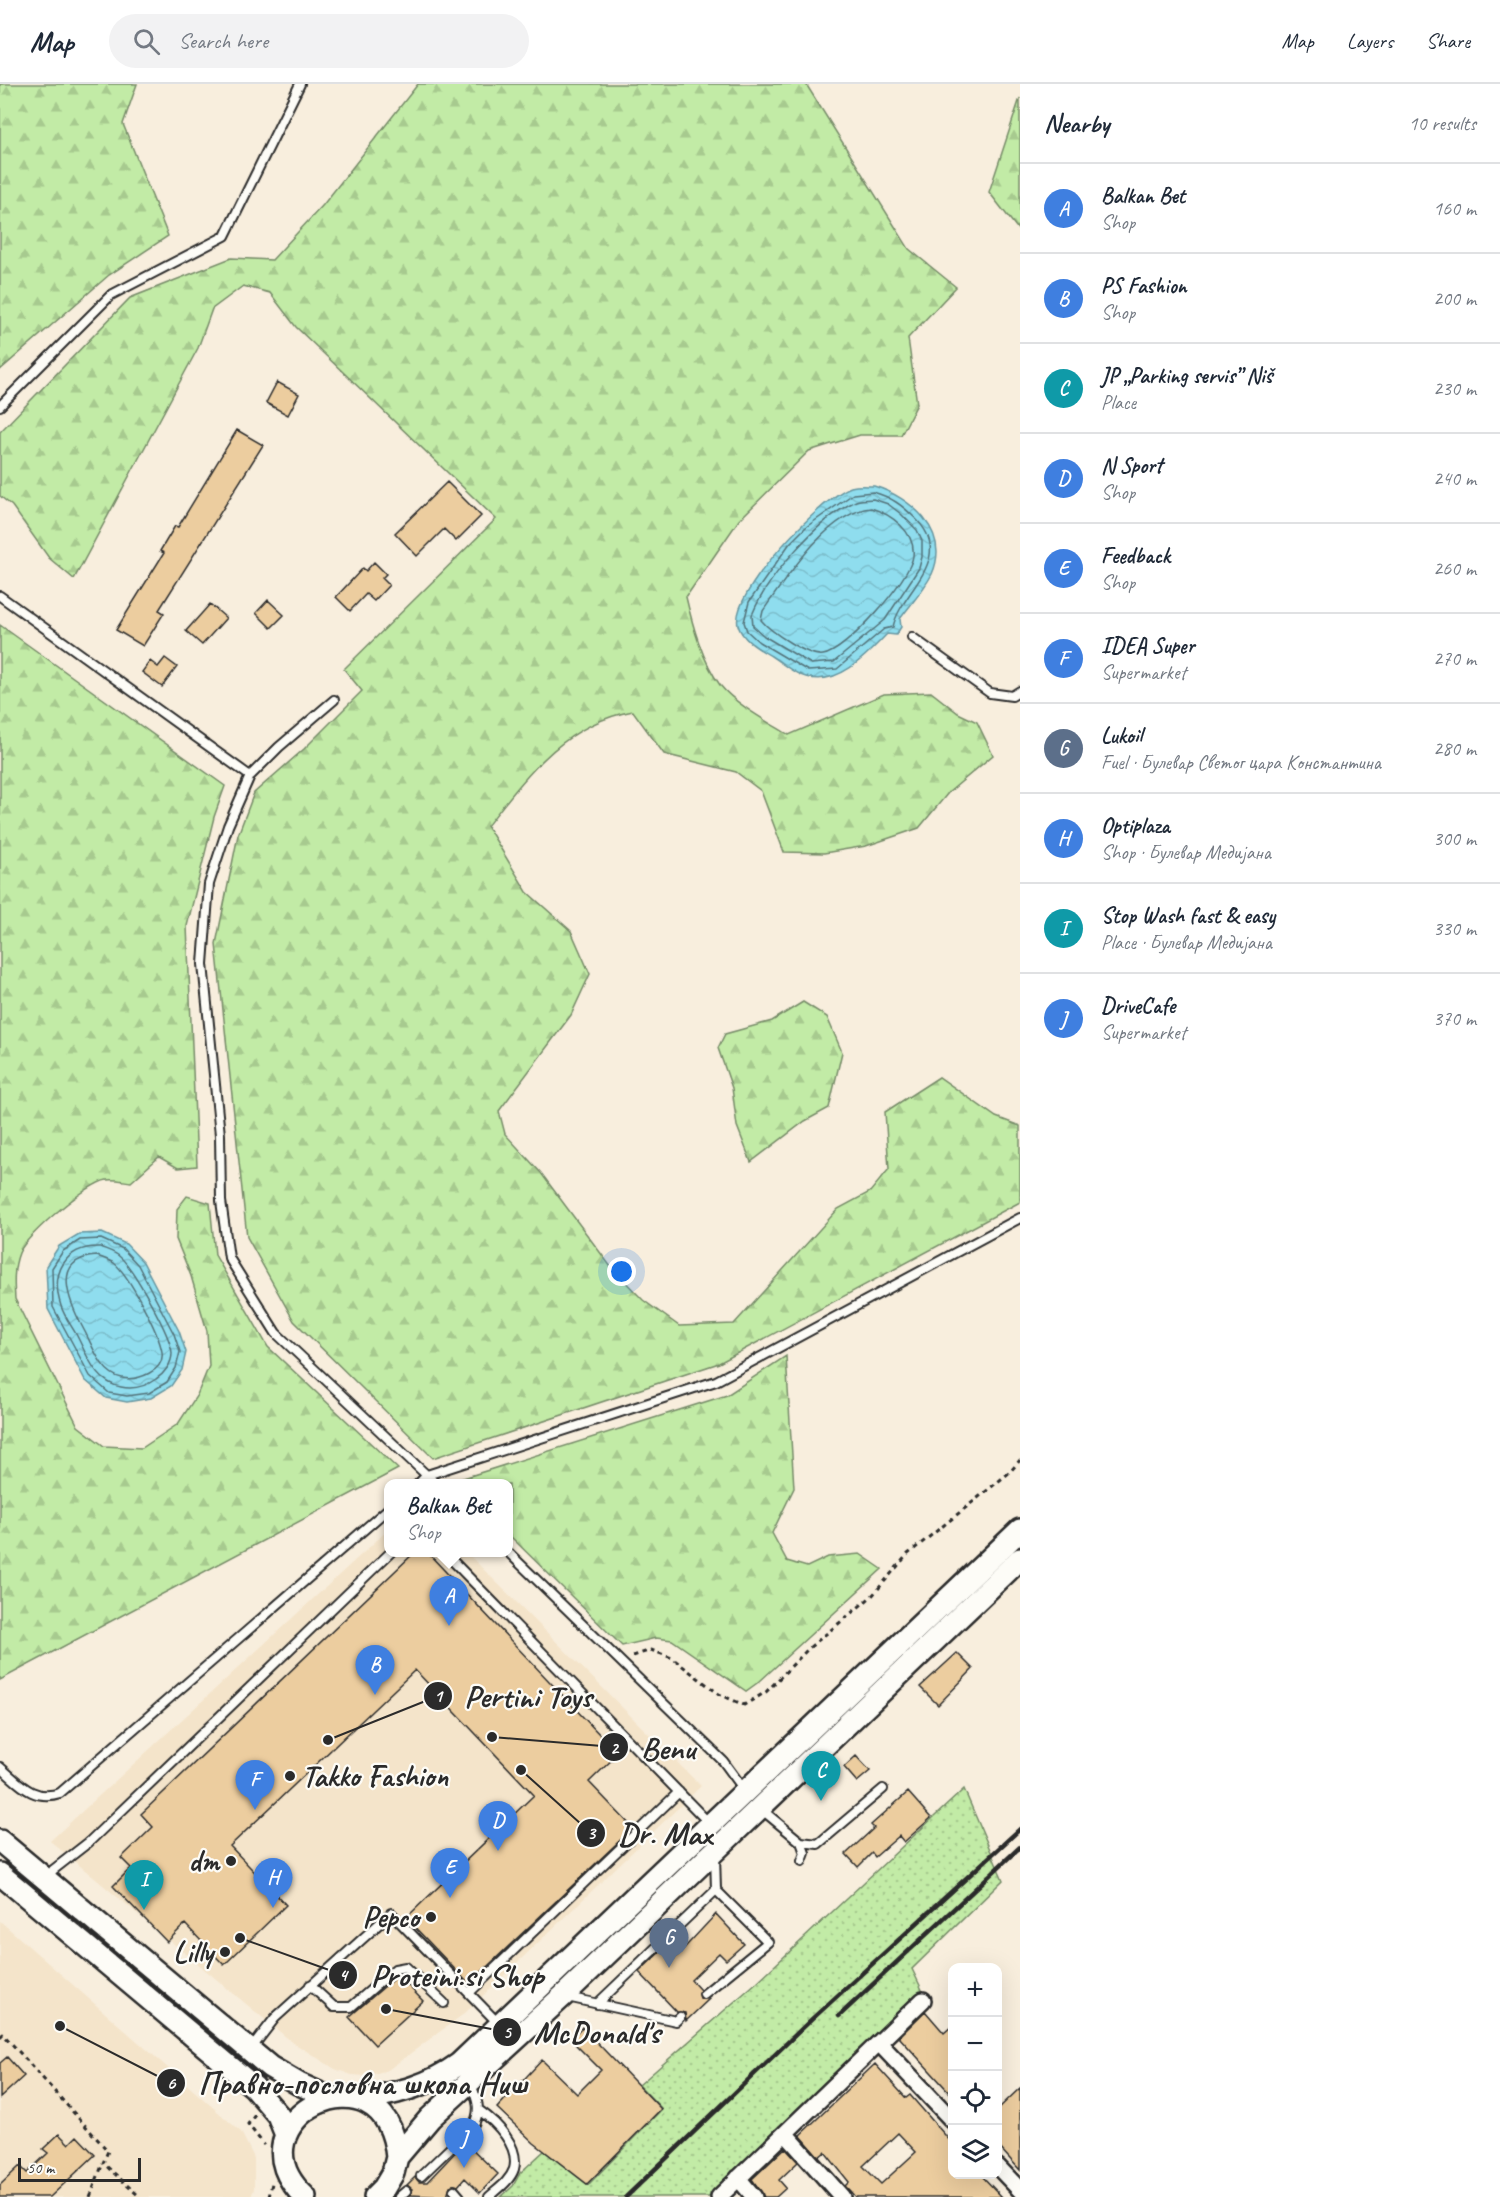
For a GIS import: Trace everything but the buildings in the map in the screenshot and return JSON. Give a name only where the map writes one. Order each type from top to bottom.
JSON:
[{"type":"main road","points":[[0,1841],[250,2050],[291,2080],[328,2097],[361,2100],[408,2091],[442,2076],[459,2064],[1020,1530]]},
{"type":"main road","points":[[397,2157],[429,2118],[563,1996],[1020,1559]]},
{"type":"main road","points":[[0,1874],[254,2087],[278,2115],[286,2135],[284,2153],[287,2172],[295,2187],[305,2197]]},
{"type":"main road","points":[[286,2135],[303,2111],[310,2105],[328,2097]]},
{"type":"main road","points":[[361,2100],[376,2109],[388,2122],[395,2139],[397,2157],[393,2174],[375,2197]]},
{"type":"main road","points":[[281,2197],[287,2172]]},
{"type":"street","points":[[719,2197],[923,2000]]},
{"type":"street","points":[[879,2043],[948,2116]]},
{"type":"street","points":[[785,2133],[842,2197]]},
{"type":"street","points":[[1002,2171],[1020,2190]]},
{"type":"street","points":[[738,2178],[754,2197]]},
{"type":"lane","points":[[0,406],[111,295],[225,236],[300,84]]},
{"type":"lane","points":[[0,596],[250,776]]},
{"type":"lane","points":[[912,637],[990,693],[1012,696],[1020,691]]},
{"type":"lane","points":[[334,700],[279,747],[250,776],[228,826],[209,884],[203,964],[220,1135],[221,1201],[229,1258],[276,1333],[431,1479]]},
{"type":"lane","points":[[423,1479],[427,1475],[716,1381],[1020,1218]]},
{"type":"lane","points":[[0,1767],[32,1794],[48,1797],[60,1793],[384,1512]]},
{"type":"lane","points":[[46,1880],[53,1870],[89,1842],[386,1557]]},
{"type":"lane","points":[[449,1557],[710,1824]]},
{"type":"lane","points":[[513,1557],[728,1766],[759,1807],[801,1842],[813,1845],[823,1842],[883,1789]]},
{"type":"lane","points":[[469,1993],[679,1792]]},
{"type":"lane","points":[[801,1842],[805,1853],[802,1861]]},
{"type":"lane","points":[[704,1994],[768,1942],[716,1890],[715,1850]]},
{"type":"lane","points":[[597,2004],[716,1890]]},
{"type":"lane","points":[[250,2050],[263,2037],[275,2019],[391,1913],[500,2025]]},
{"type":"lane","points":[[310,1985],[334,2007],[355,2006],[395,1969],[402,1966],[412,1970],[444,2003]]},
{"type":"lane","points":[[563,1996],[676,2021],[680,2017]]},
{"type":"lane","points":[[470,2082],[480,2111],[497,2124],[513,2149],[515,2159],[510,2177],[489,2197]]},
{"type":"lane","points":[[421,2176],[433,2170],[473,2126],[480,2111]]},
{"type":"lane","points":[[454,2190],[460,2197]]},
{"type":"lane","points":[[399,2197],[406,2191]]},
{"type":"path","points":[[621,1660],[651,1650],[672,1658],[720,1694],[744,1705],[766,1692],[809,1648],[872,1596],[908,1554],[1010,1472],[1020,1460]]},
{"type":"path","points":[[0,2037],[3,2034],[108,2151],[90,2197]]},
{"type":"path","points":[[103,2163],[140,2197]]},
{"type":"shaded area","points":[[384,1534],[384,1557],[471,1557],[701,1786],[465,2013],[388,2070],[366,2076],[352,2075],[335,2069],[292,2042],[50,1841]]},
{"type":"shaded area","points":[[0,1921],[241,2132],[254,2158],[254,2189],[251,2197],[0,2197]]},
{"type":"green space","points":[[0,84],[137,84],[123,124],[168,236],[109,275],[0,370]]},
{"type":"green space","points":[[418,84],[806,84],[909,249],[956,287],[908,338],[917,404],[901,435],[860,435],[809,451],[739,520],[686,597],[703,654],[720,685],[743,706],[789,735],[884,694],[931,692],[958,713],[977,722],[993,755],[948,793],[919,828],[866,846],[824,853],[784,852],[761,791],[736,772],[664,754],[633,711],[587,727],[567,739],[533,770],[487,826],[527,892],[571,931],[590,974],[571,1015],[499,1111],[505,1134],[541,1173],[611,1267],[643,1300],[679,1326],[734,1324],[838,1209],[870,1192],[889,1169],[885,1112],[939,1077],[996,1117],[1020,1126],[1020,1202],[719,1363],[433,1458],[294,1321],[247,1237],[216,944],[238,835],[254,793],[304,749],[362,691],[344,669],[496,519],[296,327],[270,293],[243,286],[212,309],[198,348],[74,579],[49,558],[12,506],[0,496],[0,432],[130,298],[231,258],[272,260],[323,205]]},
{"type":"green space","points":[[1020,98],[1020,232],[989,192]]},
{"type":"green space","points":[[0,625],[225,786],[214,817],[187,926],[197,1166],[178,1168],[159,1157],[131,1182],[107,1180],[73,1199],[33,1234],[19,1253],[15,1270],[15,1299],[78,1426],[104,1446],[142,1448],[178,1424],[197,1395],[209,1366],[207,1331],[191,1276],[176,1239],[177,1209],[187,1196],[210,1203],[215,1255],[268,1347],[398,1469],[0,1680]]},
{"type":"green space","points":[[803,1002],[827,1017],[842,1052],[829,1108],[805,1121],[751,1162],[737,1126],[732,1088],[718,1048],[725,1034],[772,1021]]},
{"type":"green space","points":[[786,1356],[794,1488],[772,1533],[787,1561],[807,1567],[828,1557],[860,1554],[882,1569],[760,1681],[746,1691],[672,1640],[656,1638],[622,1646],[513,1539],[513,1479],[460,1479],[727,1395]]},
{"type":"green space","points":[[964,1789],[1003,1880],[912,1969],[925,1996],[713,2197],[501,2197],[513,2186],[520,2173],[544,2151],[588,2185],[662,2109],[639,2085],[757,1982]]},
{"type":"water","points":[[874,486],[901,498],[924,518],[936,544],[936,558],[932,574],[900,619],[901,627],[896,635],[887,634],[871,651],[841,673],[818,679],[806,677],[792,671],[747,640],[738,625],[739,610],[762,570],[800,527],[837,495],[851,487]]},
{"type":"water","points":[[102,1233],[126,1244],[143,1262],[179,1331],[186,1352],[182,1370],[171,1386],[151,1398],[127,1402],[106,1398],[85,1380],[48,1309],[46,1266],[59,1246],[79,1234]]},
{"type":"railway","points":[[626,2197],[812,2019],[1020,1829]]},
{"type":"railway","points":[[839,2016],[1020,1847]]},
{"type":"place","name":"Balkan Bet","points":[[449,1626]]},
{"type":"place","name":"PS Fashion","points":[[375,1695]]},
{"type":"place","name":"Benu","points":[[492,1737]]},
{"type":"place","name":"Pertini Toys","points":[[328,1740]]},
{"type":"place","name":"Dr. Max","points":[[521,1770]]},
{"type":"place","name":"Takko Fashion","points":[[290,1776]]},
{"type":"place","name":"JP „Parking servis” Niš","points":[[821,1801]]},
{"type":"place","name":"IDEA Super","points":[[255,1810]]},
{"type":"place","name":"N Sport","points":[[498,1851]]},
{"type":"place","name":"dm","points":[[231,1861]]},
{"type":"place","name":"Feedback","points":[[450,1898]]},
{"type":"place","name":"Optiplaza","points":[[273,1908]]},
{"type":"place","name":"Stop Wash fast & easy","points":[[144,1910]]},
{"type":"place","name":"Pepco","points":[[431,1917]]},
{"type":"place","name":"Proteini.si Shop","points":[[240,1938]]},
{"type":"place","name":"Lilly","points":[[225,1952]]},
{"type":"place","name":"Lukoil","points":[[669,1968]]},
{"type":"place","name":"McDonald's","points":[[386,2009]]},
{"type":"place","name":"Правно-пословна школа Ниш","points":[[60,2026]]},
{"type":"place","name":"DriveCafe","points":[[464,2168]]}]
